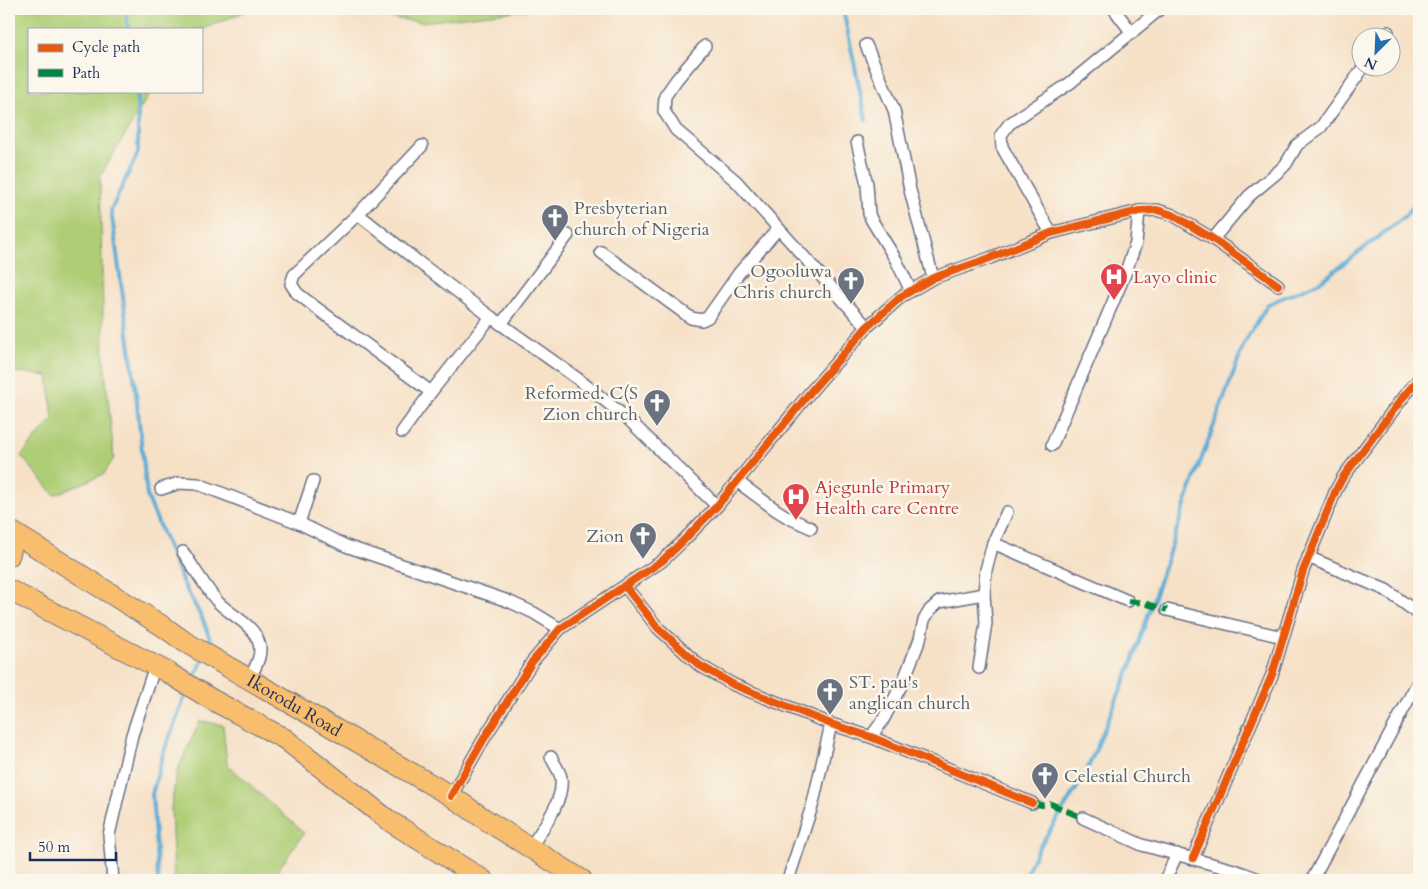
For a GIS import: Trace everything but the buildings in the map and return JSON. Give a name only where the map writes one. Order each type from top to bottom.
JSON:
[{"type":"highway","name":"Ikorodu Road","points":[[9,530],[229,669],[451,796],[582,880]]},
{"type":"highway","points":[[9,543],[9,556]]},
{"type":"highway","name":"Ikorodu Road","points":[[9,590],[161,669],[211,699],[285,738],[388,820],[483,880]]},
{"type":"street","points":[[1114,9],[1132,33]]},
{"type":"street","points":[[1051,233],[1002,147],[1001,135],[1009,124],[1070,83],[1160,9]]},
{"type":"street","points":[[705,46],[665,96],[664,111],[676,130],[736,182],[867,327]]},
{"type":"street","points":[[866,46],[894,110],[910,190],[933,278]]},
{"type":"street","points":[[1213,239],[1249,196],[1286,164],[1297,145],[1321,128],[1356,78]]},
{"type":"street","points":[[857,142],[867,184],[870,219],[896,260],[911,291]]},
{"type":"street","points":[[422,146],[358,214],[294,275],[291,284],[297,292],[315,307],[431,392]]},
{"type":"street","points":[[451,796],[532,662],[560,629],[662,561],[682,542],[738,482],[812,390],[867,327],[902,296],[933,278],[990,258],[1051,233],[1139,211],[1158,210],[1173,215],[1213,239],[1278,285]]},
{"type":"street","points":[[1052,445],[1125,274],[1136,244],[1139,211]]},
{"type":"street","points":[[358,214],[424,267],[578,379],[628,419],[717,506]]},
{"type":"street","points":[[601,252],[691,318],[702,320],[708,317],[739,273],[778,229]]},
{"type":"street","points":[[402,432],[431,392],[496,320],[568,235]]},
{"type":"street","points":[[1193,858],[1272,675],[1303,571],[1336,490],[1343,477],[1419,379]]},
{"type":"street","points":[[300,523],[313,481]]},
{"type":"street","points":[[738,482],[776,510],[811,528]]},
{"type":"street","points":[[161,489],[179,483],[198,484],[300,523],[346,546],[508,601],[534,613],[560,629]]},
{"type":"street","points":[[980,668],[986,623],[984,594],[986,570],[993,543],[1006,512]]},
{"type":"street","points":[[993,543],[1128,602]]},
{"type":"street","points":[[183,552],[222,606],[247,626],[260,644],[260,655],[249,680]]},
{"type":"street","points":[[1308,557],[1386,590],[1419,614]]},
{"type":"street","points":[[625,586],[658,628],[699,665],[734,685],[831,724],[870,737],[1032,803]]},
{"type":"street","points":[[870,737],[884,720],[903,682],[920,639],[924,620],[930,610],[939,602],[984,594]]},
{"type":"street","points":[[1167,610],[1282,638]]},
{"type":"street","points":[[113,880],[109,835],[132,734],[161,669]]},
{"type":"street","points":[[1312,880],[1419,680]]},
{"type":"street","points":[[788,880],[813,803],[831,724]]},
{"type":"street","points":[[530,848],[558,801],[561,789],[561,776],[551,757]]},
{"type":"street","points":[[1083,818],[1142,845],[1193,858],[1262,880]]},
{"type":"street","points":[[1165,880],[1177,854]]},
{"type":"green space","points":[[9,9],[251,9],[202,30],[202,28],[28,28],[28,92],[150,92],[100,177],[104,359],[114,458],[104,474],[55,495],[21,456],[53,418],[48,376],[9,371]]},
{"type":"green space","points":[[312,9],[533,9],[423,22]]},
{"type":"green space","points":[[200,721],[223,725],[227,764],[304,833],[271,880],[174,880],[171,808],[177,771]]},
{"type":"waterway","points":[[126,9],[128,28]]},
{"type":"waterway","points":[[843,9],[866,120]]},
{"type":"waterway","points":[[136,92],[138,153],[111,210],[135,385],[147,496],[183,583],[203,620],[211,642],[208,649]]},
{"type":"waterway","points":[[1023,880],[1038,849],[1085,775],[1132,663],[1190,490],[1244,344],[1268,304],[1320,282],[1403,218],[1419,200]]},
{"type":"waterway","points":[[192,681],[203,660]]},
{"type":"waterway","points":[[158,880],[152,794],[164,751],[187,691]]},
{"type":"marked path","points":[[1128,601],[1144,603],[1167,610]]},
{"type":"marked path","points":[[1032,803],[1051,804],[1083,818]]},
{"type":"cycle path","points":[[451,796],[532,662],[560,629],[662,561],[682,542],[717,506],[812,390],[867,327],[902,296],[933,278],[990,258],[1051,233],[1139,211],[1157,210],[1173,215],[1213,239],[1278,285]]},
{"type":"cycle path","points":[[1193,858],[1272,675],[1303,571],[1336,490],[1343,477],[1419,379]]},
{"type":"cycle path","points":[[625,586],[658,628],[699,665],[734,685],[831,724],[871,737],[1032,803]]},
{"type":"place","name":"Presbyterian church of Nigeria","points":[[555,242]]},
{"type":"place","name":"Layo clinic","points":[[1114,301]]},
{"type":"place","name":"Ogooluwa Chris church","points":[[851,305]]},
{"type":"place","name":"Reformed. C(S Zion church","points":[[657,427]]},
{"type":"place","name":"Ajegunle Primary Health care Centre","points":[[796,521]]},
{"type":"place","name":"Zion","points":[[643,560]]},
{"type":"place","name":"ST. pau's anglican church","points":[[830,716]]},
{"type":"place","name":"Celestial Church","points":[[1045,800]]}]
